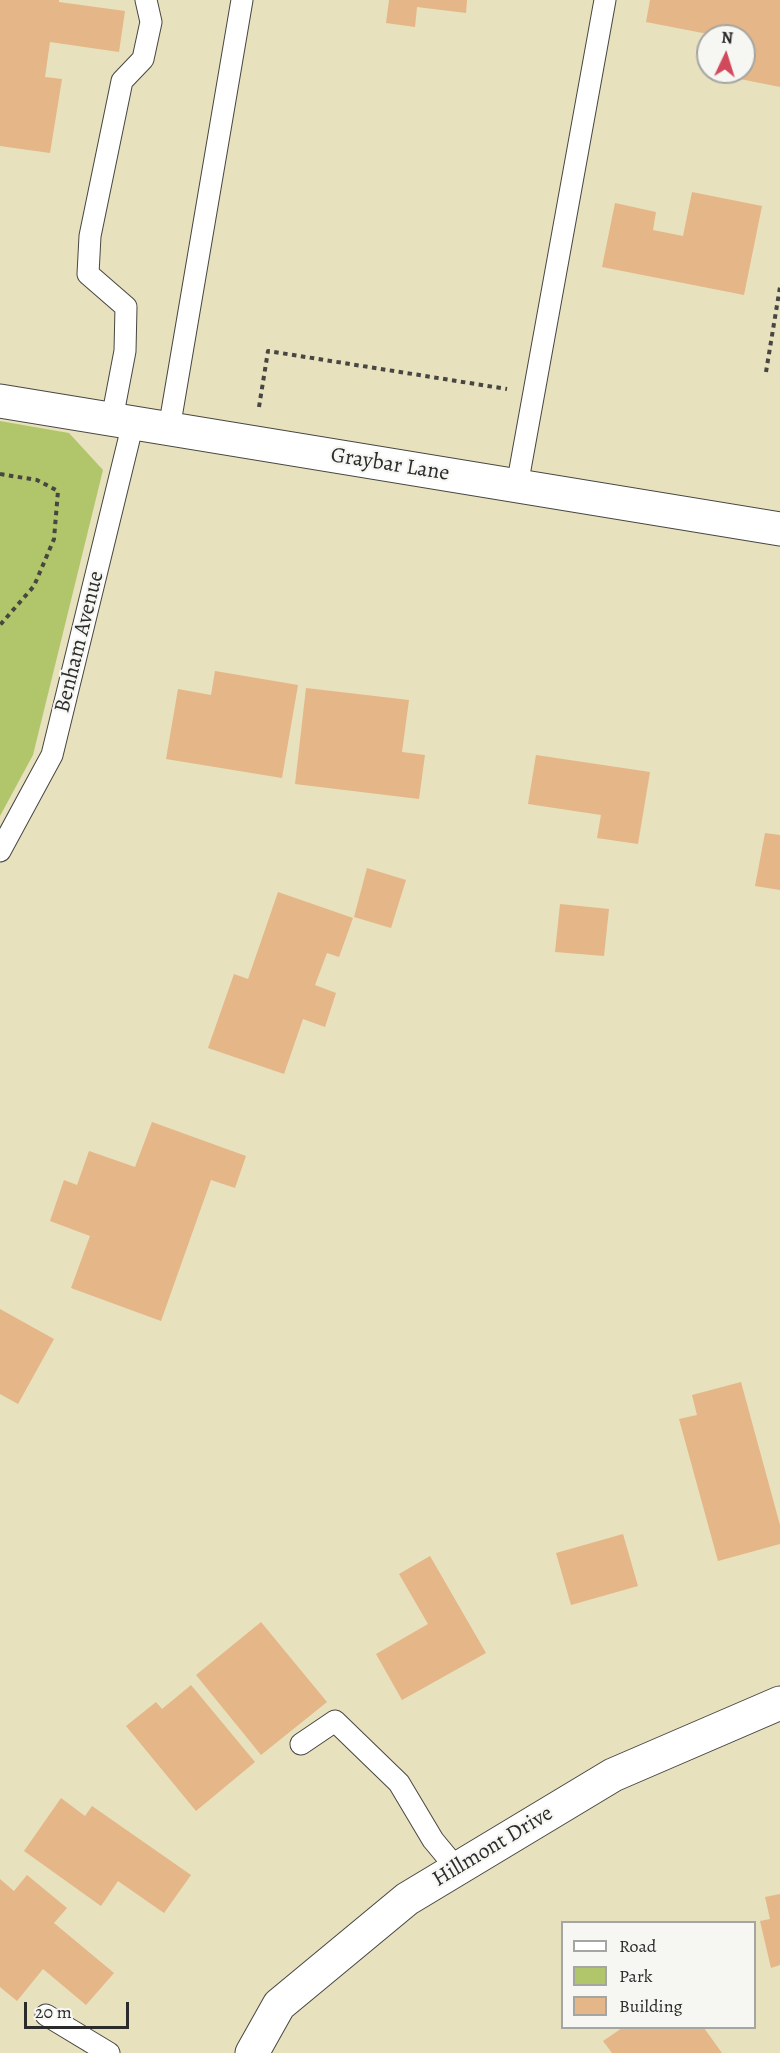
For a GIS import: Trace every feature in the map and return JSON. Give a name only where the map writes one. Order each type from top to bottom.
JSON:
[{"type":"street","name":"Graybar Lane","points":[[0,401],[780,529]]},
{"type":"street","name":"Hillmont Drive","points":[[252,2053],[279,2005],[407,1899],[613,1775],[780,1703]]},
{"type":"lane","name":"Benham Avenue","points":[[0,851],[52,755],[122,421],[126,307],[88,274],[90,236],[122,81],[143,59],[151,22],[146,0]]},
{"type":"lane","points":[[168,429],[242,0]]},
{"type":"lane","points":[[517,486],[605,0]]},
{"type":"lane","points":[[301,1744],[334,1721],[399,1784],[433,1840],[457,1869]]},
{"type":"lane","points":[[46,2015],[109,2053]]},
{"type":"path","points":[[766,372],[780,287]]},
{"type":"path","points":[[259,407],[268,351],[508,389]]},
{"type":"path","points":[[0,474],[37,480],[58,491],[54,539],[34,586],[0,625]]},
{"type":"green space","points":[[0,421],[69,433],[103,470],[33,755],[0,816]]},
{"type":"building","points":[[0,0],[59,0],[59,2],[125,11],[119,52],[50,42],[45,77],[62,79],[50,153],[0,146]]},
{"type":"building","points":[[389,0],[467,0],[466,13],[417,7],[415,27],[386,23]]},
{"type":"building","points":[[650,0],[780,0],[780,87],[756,82],[756,24],[696,24],[696,32],[646,22]]},
{"type":"building","points":[[692,192],[762,206],[744,295],[602,267],[615,203],[656,212],[653,230],[683,236]]},
{"type":"building","points":[[215,671],[298,685],[282,778],[166,759],[178,689],[211,695]]},
{"type":"building","points":[[306,688],[409,700],[402,752],[425,755],[419,799],[295,784]]},
{"type":"building","points":[[536,755],[650,772],[638,844],[597,838],[601,815],[528,804]]},
{"type":"building","points":[[765,833],[780,835],[780,890],[755,886]]},
{"type":"building","points":[[367,868],[406,880],[391,928],[354,917]]},
{"type":"building","points":[[278,892],[353,918],[339,957],[327,953],[315,985],[336,993],[325,1027],[303,1019],[284,1074],[208,1048],[234,974],[248,979]]},
{"type":"building","points":[[560,904],[609,909],[604,956],[555,952]]},
{"type":"building","points":[[152,1122],[246,1156],[235,1188],[211,1180],[161,1321],[71,1288],[90,1236],[50,1221],[64,1180],[77,1185],[89,1151],[135,1167]]},
{"type":"building","points":[[0,1309],[54,1339],[18,1404],[0,1394]]},
{"type":"building","points":[[741,1382],[780,1525],[780,1544],[718,1561],[679,1419],[697,1415],[692,1395]]},
{"type":"building","points":[[623,1534],[638,1586],[571,1605],[556,1553]]},
{"type":"building","points":[[430,1556],[486,1653],[402,1700],[376,1654],[428,1624],[399,1574]]},
{"type":"building","points":[[261,1622],[327,1702],[261,1755],[196,1675]]},
{"type":"building","points":[[191,1685],[255,1762],[196,1811],[126,1726],[156,1702],[162,1709]]},
{"type":"building","points":[[61,1798],[85,1816],[92,1806],[191,1875],[164,1913],[118,1881],[101,1906],[24,1851]]},
{"type":"building","points":[[27,1875],[67,1908],[54,1923],[114,1973],[86,2005],[43,1969],[17,2001],[0,1987],[0,1879],[14,1891]]},
{"type":"building","points":[[780,1894],[780,1965],[771,1968],[760,1921],[770,1919],[765,1897]]},
{"type":"building","points":[[621,2029],[705,2029],[722,2053],[612,2053],[603,2041]]}]
